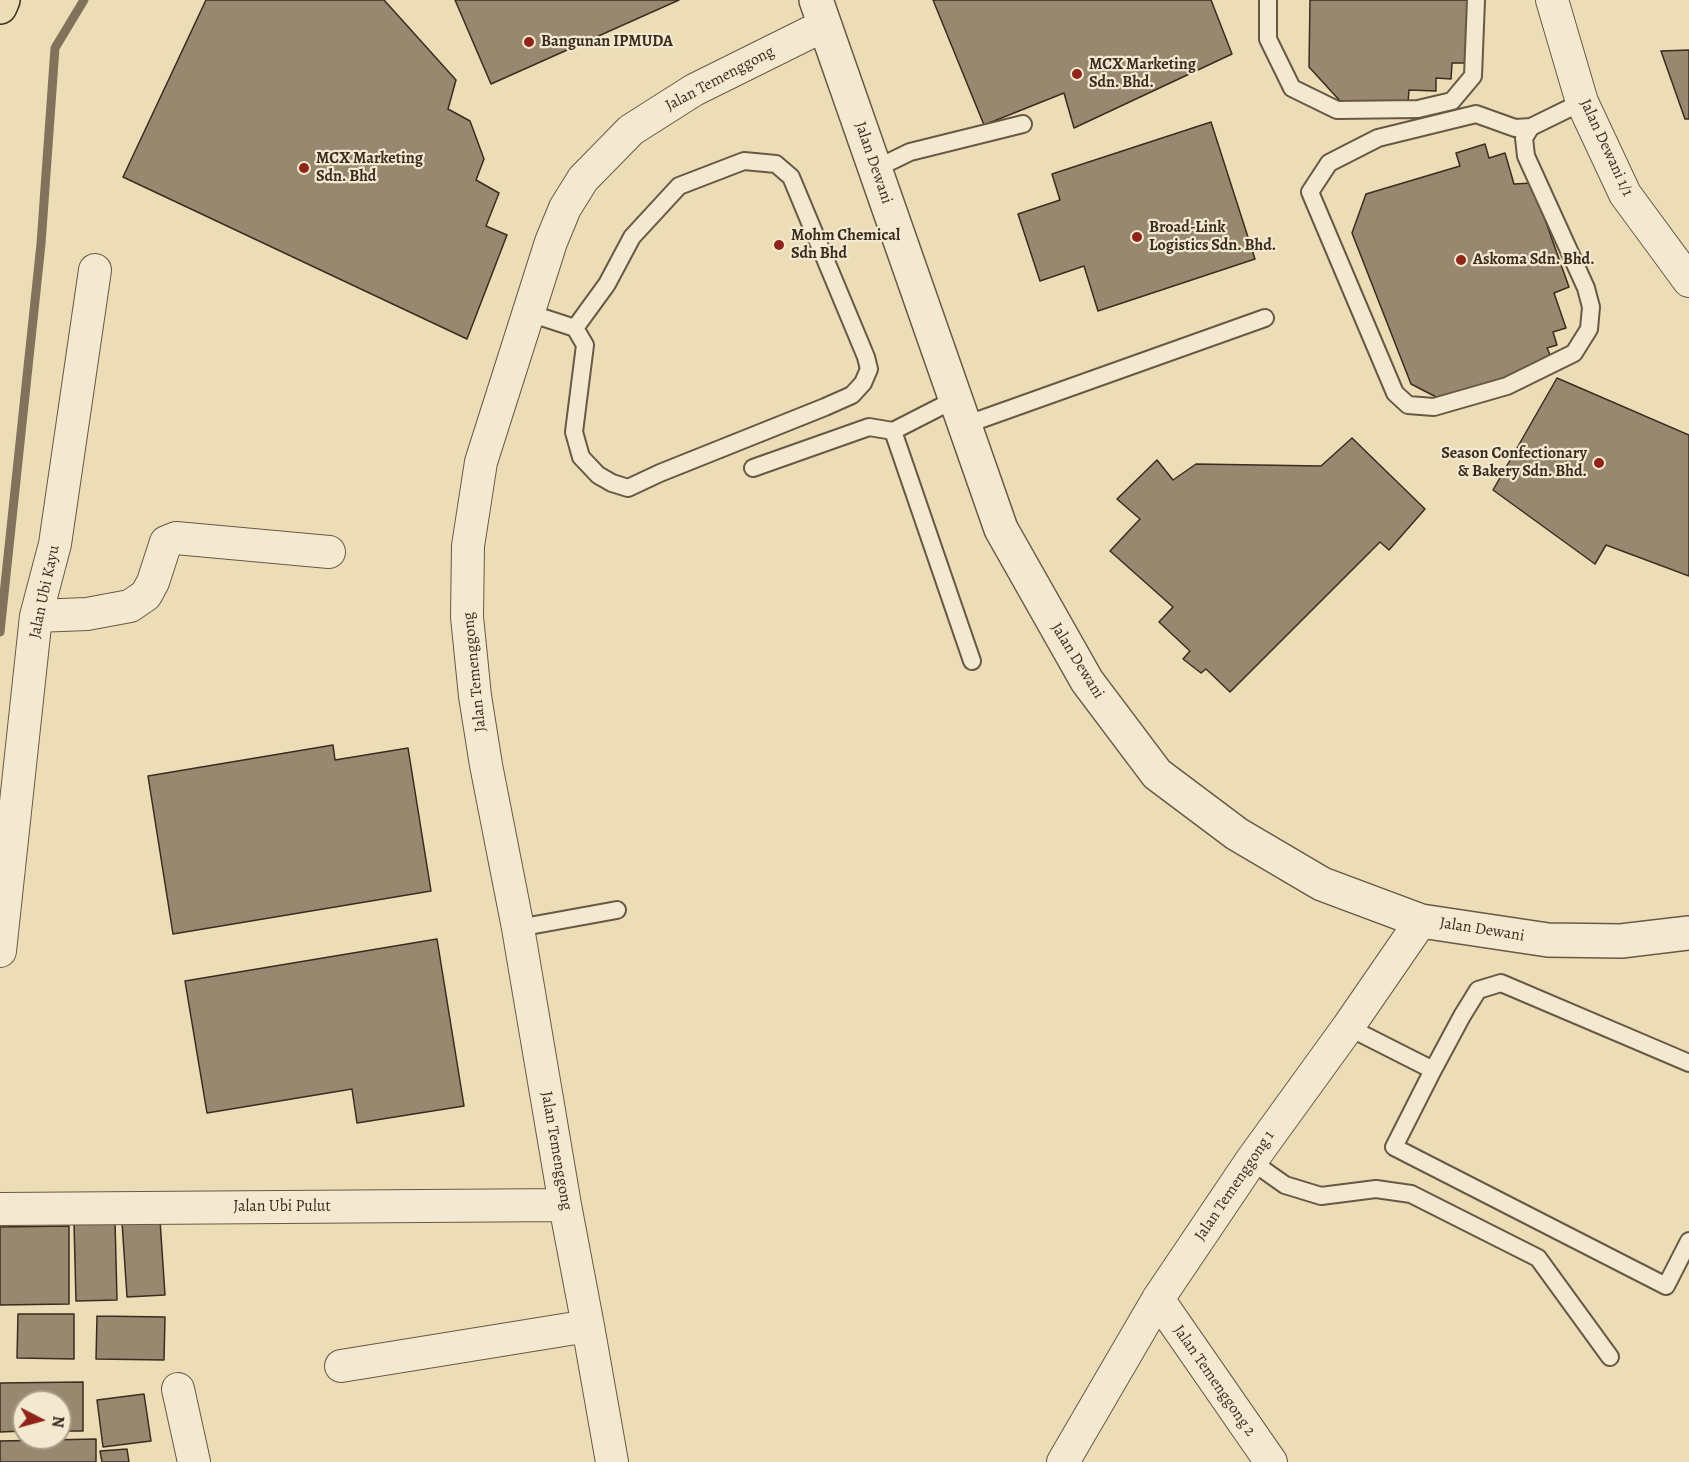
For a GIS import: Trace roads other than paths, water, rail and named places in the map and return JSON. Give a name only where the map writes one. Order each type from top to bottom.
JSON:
[{"type":"main road","points":[[0,7],[3,0]]},
{"type":"street","name":"Jalan Dewani 1/1","points":[[1552,0],[1582,102],[1625,194],[1689,281]]},
{"type":"street","name":"Jalan Dewani","points":[[821,12],[1001,529],[1087,681],[1157,774],[1237,834],[1322,884],[1421,921],[1548,940],[1622,941],[1689,933]]},
{"type":"street","name":"Jalan Temenggong","points":[[612,1462],[475,696],[467,617],[468,546],[481,462],[551,242],[565,208],[583,179],[631,130],[821,12]]},
{"type":"street","name":"Jalan Ubi Kayu","points":[[0,951],[36,616],[55,544],[95,270]]},
{"type":"street","points":[[36,616],[87,614],[130,606],[146,595],[153,582],[166,542],[176,538],[329,552]]},
{"type":"street","name":"Jalan Temenggong 1","points":[[1063,1462],[1158,1299],[1251,1161],[1421,921]]},
{"type":"street","name":"Jalan Ubi Pulut","points":[[0,1209],[565,1205]]},
{"type":"street","name":"Jalan Temenggong 2","points":[[1158,1299],[1271,1462]]},
{"type":"street","points":[[342,1366],[588,1326]]},
{"type":"street","points":[[178,1389],[194,1462]]},
{"type":"lane","points":[[1268,0],[1268,39],[1292,88],[1337,110],[1419,109],[1452,101],[1473,76],[1476,0]]},
{"type":"lane","points":[[1531,127],[1524,138],[1526,156],[1586,288],[1591,307],[1590,329],[1574,352],[1507,386],[1434,407],[1408,405],[1395,393],[1310,192],[1329,163],[1378,138],[1476,114],[1515,129],[1531,127],[1582,102]]},
{"type":"lane","points":[[875,169],[910,152],[1023,124]]},
{"type":"lane","points":[[529,312],[575,328],[585,345],[574,432],[581,457],[598,475],[628,488],[852,395],[863,383],[868,369],[866,357],[791,177],[776,164],[744,161],[679,186],[633,237],[607,285],[575,328]]},
{"type":"lane","points":[[753,468],[869,427],[893,431],[940,407],[960,413],[1265,318]]},
{"type":"lane","points":[[893,431],[972,661]]},
{"type":"lane","points":[[518,928],[617,910]]},
{"type":"lane","points":[[1689,1063],[1501,983],[1478,990],[1432,1070],[1394,1147],[1666,1286],[1689,1241]]},
{"type":"lane","points":[[1348,1027],[1432,1070]]},
{"type":"lane","points":[[1251,1161],[1285,1185],[1321,1196],[1376,1189],[1411,1194],[1538,1258],[1610,1357]]},
{"type":"waterway","points":[[0,632],[41,244],[55,48],[84,0]]},
{"type":"place","name":"Bangunan IPMUDA","points":[[529,42]]},
{"type":"place","name":"MCX Marketing Sdn. Bhd.","points":[[1077,74]]},
{"type":"place","name":"MCX Marketing Sdn. Bhd","points":[[304,168]]},
{"type":"place","name":"Broad-Link Logistics Sdn. Bhd.","points":[[1137,237]]},
{"type":"place","name":"Mohm Chemical Sdn Bhd","points":[[779,245]]},
{"type":"place","name":"Askoma Sdn. Bhd.","points":[[1461,260]]},
{"type":"place","name":"Season Confectionary & Bakery Sdn. Bhd.","points":[[1599,463]]}]
